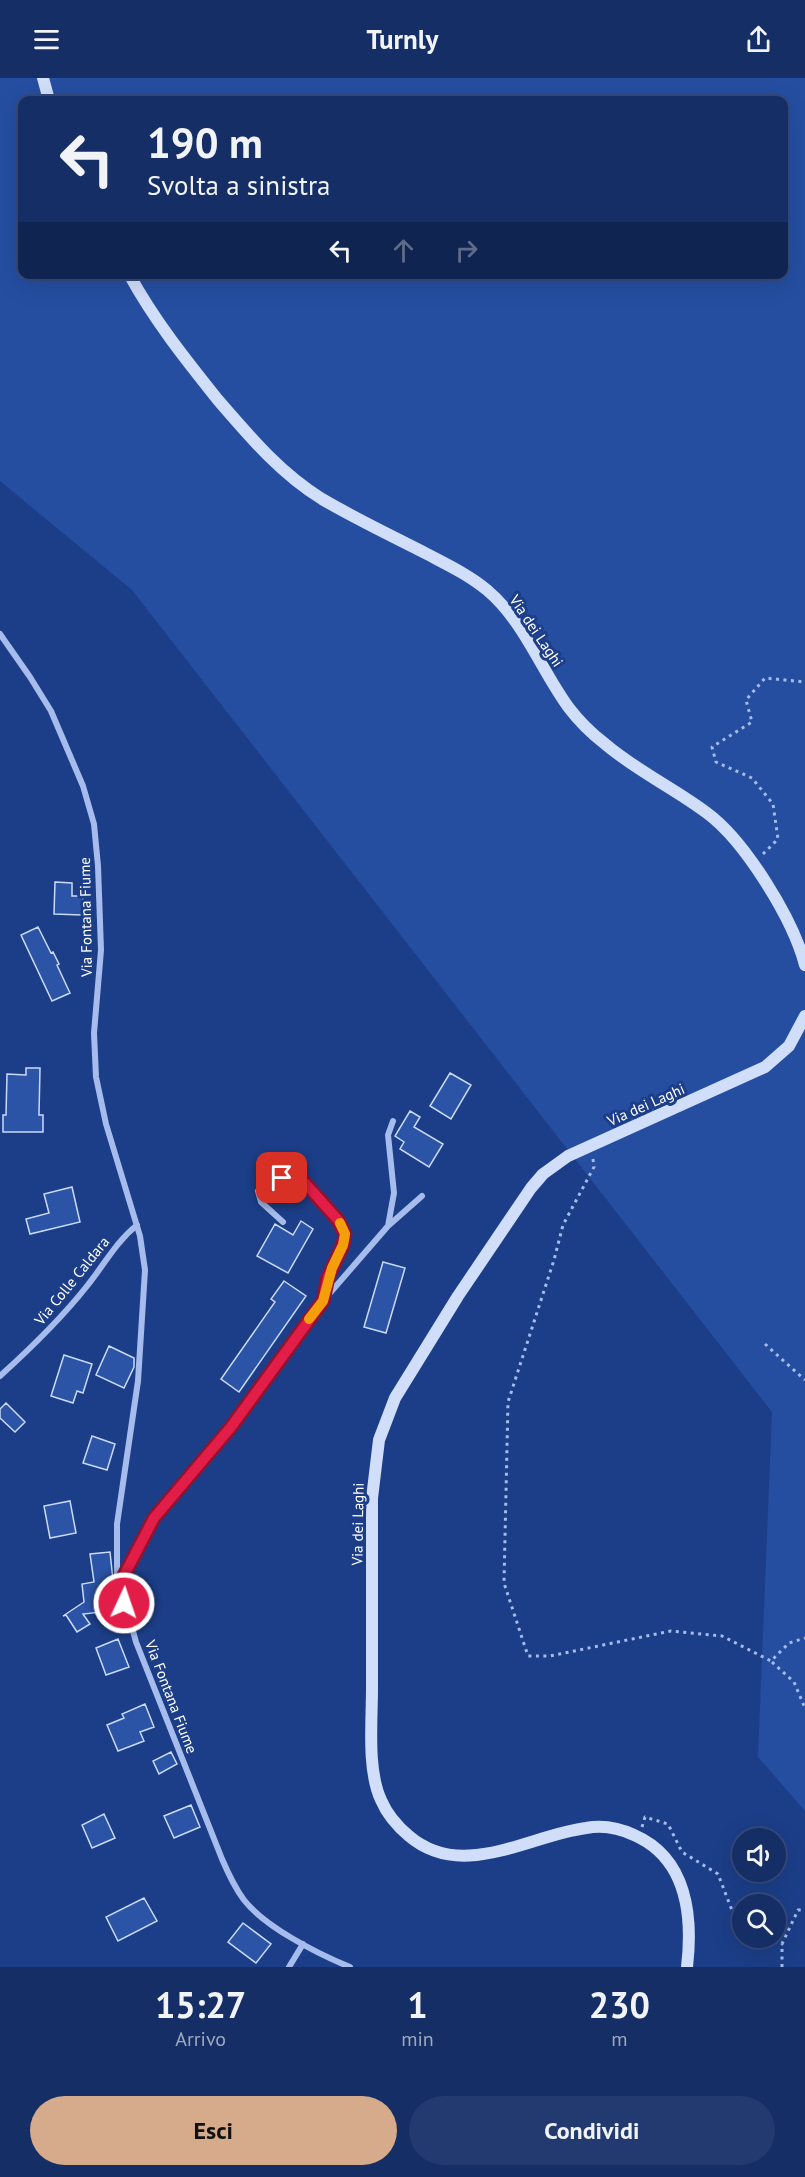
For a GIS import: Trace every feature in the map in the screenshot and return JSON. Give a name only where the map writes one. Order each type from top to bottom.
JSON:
[{"type":"main road","points":[[43,78],[48,96]]},
{"type":"main road","name":"Via dei Laghi","points":[[132,279],[176,347],[249,436],[281,470],[326,501],[449,566],[486,590],[509,613],[560,695],[579,721],[616,753],[715,819],[732,835],[751,861],[792,930],[805,965]]},
{"type":"main road","name":"Via dei Laghi","points":[[687,1967],[688,1919],[683,1888],[668,1860],[655,1847],[638,1837],[621,1830],[599,1826],[564,1832],[487,1854],[461,1857],[439,1852],[417,1842],[395,1823],[381,1800],[373,1766],[372,1498],[376,1454],[383,1427],[403,1382],[534,1184],[553,1166],[568,1156],[765,1067],[789,1046],[805,1017]]},
{"type":"street","name":"Via Fontana Fiume","points":[[0,634],[30,676],[51,711],[83,786],[92,816],[98,866],[101,950],[95,1026],[95,1067],[104,1117],[137,1225],[144,1260],[145,1288],[136,1396],[116,1535],[119,1585],[140,1653],[231,1879],[252,1909],[303,1944],[350,1967]]},
{"type":"street","points":[[388,1226],[394,1193],[388,1135],[393,1121]]},
{"type":"street","points":[[283,1222],[261,1202],[258,1191],[262,1184],[267,1182],[292,1178],[307,1185],[344,1228],[345,1239],[332,1268],[323,1301]]},
{"type":"street","points":[[119,1585],[154,1518],[235,1422],[323,1301],[388,1226],[422,1196]]},
{"type":"street","name":"Via Colle Caldara","points":[[0,1377],[53,1326],[88,1285],[121,1240],[137,1225]]},
{"type":"street","points":[[289,1967],[303,1944]]},
{"type":"path","points":[[751,861],[766,852],[778,838],[773,804],[752,778],[716,762],[712,747],[752,722],[746,700],[765,678],[805,682]]},
{"type":"path","points":[[592,1145],[594,1167],[563,1226],[508,1402],[504,1583],[528,1656],[550,1656],[671,1631],[722,1636],[771,1661],[794,1682],[805,1708]]},
{"type":"path","points":[[765,1344],[805,1380]]},
{"type":"path","points":[[771,1661],[789,1643],[805,1638]]},
{"type":"path","points":[[638,1837],[645,1817],[668,1824],[682,1852],[718,1874],[732,1910]]},
{"type":"path","points":[[786,1936],[798,1910],[805,1910]]},
{"type":"path","points":[[782,1948],[782,1967]]},
{"type":"shaded area","points":[[0,78],[805,78],[805,1811],[758,1757],[772,1412],[132,590],[0,481]]},
{"type":"building","points":[[55,882],[72,883],[72,896],[83,896],[82,915],[54,914]]},
{"type":"building","points":[[38,927],[59,964],[57,965],[70,993],[52,1001],[21,935]]},
{"type":"building","points":[[26,1068],[40,1068],[39,1115],[43,1115],[43,1132],[3,1132],[3,1115],[6,1115],[7,1074],[26,1075]]},
{"type":"building","points":[[450,1073],[471,1085],[451,1119],[430,1106]]},
{"type":"building","points":[[410,1111],[420,1117],[414,1127],[443,1144],[429,1167],[400,1149],[404,1142],[395,1136]]},
{"type":"building","points":[[72,1187],[80,1222],[30,1234],[26,1219],[49,1213],[44,1194]]},
{"type":"building","points":[[301,1221],[313,1229],[288,1273],[257,1256],[275,1224],[293,1235]]},
{"type":"building","points":[[383,1262],[405,1268],[386,1333],[364,1327]]},
{"type":"building","points":[[284,1281],[306,1296],[239,1392],[221,1379],[275,1302],[271,1299]]},
{"type":"building","points":[[109,1346],[134,1358],[134,1367],[124,1388],[96,1375]]},
{"type":"building","points":[[64,1355],[92,1364],[83,1393],[77,1391],[73,1403],[51,1396]]},
{"type":"building","points":[[6,1403],[25,1422],[15,1432],[0,1418],[0,1409]]},
{"type":"building","points":[[92,1436],[115,1444],[107,1470],[83,1463]]},
{"type":"building","points":[[70,1501],[76,1533],[50,1538],[44,1506]]},
{"type":"building","points":[[110,1552],[115,1599],[100,1600],[101,1612],[83,1614],[90,1624],[77,1632],[66,1615],[63,1616],[84,1602],[82,1584],[94,1582],[90,1554]]},
{"type":"building","points":[[118,1639],[129,1667],[106,1675],[96,1648]]},
{"type":"building","points":[[145,1704],[154,1727],[140,1732],[144,1741],[118,1751],[107,1725],[124,1718],[122,1714]]},
{"type":"building","points":[[171,1752],[177,1764],[159,1774],[153,1761]]},
{"type":"building","points":[[191,1805],[200,1827],[174,1838],[164,1816]]},
{"type":"building","points":[[104,1814],[115,1838],[92,1848],[82,1825]]},
{"type":"building","points":[[144,1898],[157,1921],[118,1941],[106,1917]]},
{"type":"building","points":[[243,1923],[271,1944],[256,1963],[228,1942]]},
{"type":"slow traffic","points":[[309,1319],[323,1301],[332,1268],[345,1239],[344,1228],[340,1223]]},
{"type":"route","points":[[124,1603],[119,1585],[154,1518],[240,1416],[323,1301],[332,1268],[345,1239],[344,1228],[304,1182],[297,1178],[282,1178]]}]
